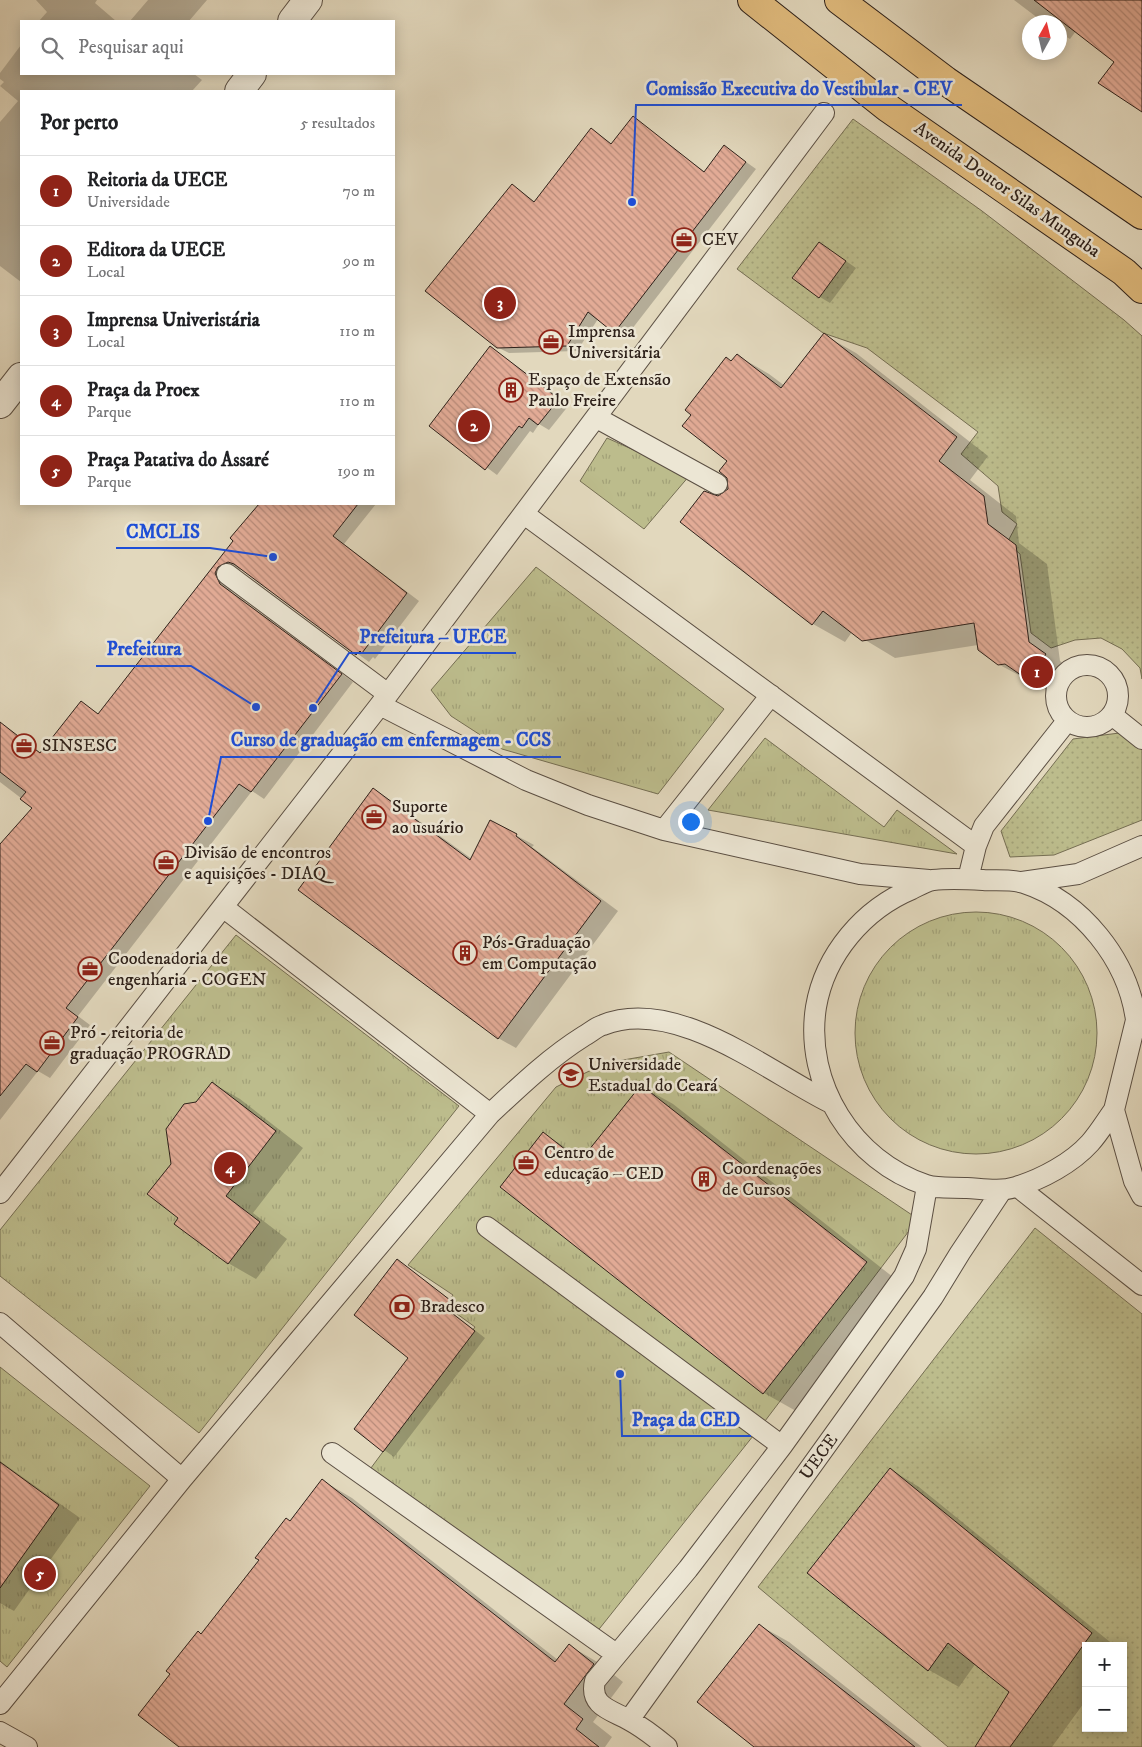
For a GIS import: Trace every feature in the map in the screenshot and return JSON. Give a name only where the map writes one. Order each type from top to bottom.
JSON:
[{"type":"main road","name":"Avenida Doutor Silas Munguba","points":[[752,0],[888,108],[1124,272],[1142,289]]},
{"type":"main road","points":[[839,0],[946,81],[1142,216]]},
{"type":"street","points":[[293,20],[308,0]]},
{"type":"street","points":[[240,90],[251,75]]},
{"type":"street","points":[[0,404],[20,378]]},
{"type":"lane","points":[[0,1193],[384,699],[597,418],[824,113]]},
{"type":"lane","points":[[597,418],[717,484]]},
{"type":"lane","points":[[524,514],[976,846]]},
{"type":"lane","points":[[227,574],[384,699],[526,780],[588,805],[664,830],[860,874],[931,880],[968,879],[1022,882],[1078,874],[1142,846]]},
{"type":"lane","points":[[1083,664],[1101,668],[1114,680],[1119,698],[1112,715],[1099,725],[1083,727],[1067,721],[1056,706],[1056,688],[1066,672],[1083,664]]},
{"type":"lane","points":[[664,830],[771,695]]},
{"type":"lane","points":[[1112,715],[1142,739]]},
{"type":"lane","points":[[968,879],[976,846],[984,826],[996,808],[1067,721]]},
{"type":"lane","points":[[931,880],[890,898],[855,927],[830,964],[816,1007],[815,1051],[829,1102],[849,1132],[884,1165],[927,1186],[1010,1188],[1056,1170],[1089,1144],[1114,1110],[1139,1015],[1122,976],[1099,935],[1065,903],[1022,882]]},
{"type":"lane","points":[[223,907],[490,1114]]},
{"type":"lane","points":[[0,1704],[182,1479],[490,1114],[557,1053],[602,1025],[629,1018],[653,1018],[687,1026],[829,1102]]},
{"type":"lane","points":[[1114,1110],[1131,1173],[1142,1196]]},
{"type":"lane","points":[[667,1747],[629,1720],[611,1713],[600,1705],[594,1696],[595,1681],[688,1569],[782,1446],[904,1276],[916,1250],[927,1186]]},
{"type":"lane","points":[[1010,1188],[1142,1286]]},
{"type":"lane","name":"UECE","points":[[629,1720],[1010,1188]]},
{"type":"lane","points":[[487,1227],[782,1446]]},
{"type":"lane","points":[[0,1323],[182,1479]]},
{"type":"lane","points":[[332,1452],[616,1654]]},
{"type":"lane","points":[[0,1732],[27,1747]]},
{"type":"green space","points":[[853,119],[982,211],[1124,320],[1142,336],[1142,679],[1140,668],[1122,649],[1101,638],[1075,640],[1051,648],[1031,633],[1020,554],[1007,543],[1017,524],[1002,512],[998,486],[961,454],[978,432],[867,348],[823,333],[737,269]]},
{"type":"green space","points":[[607,438],[690,475],[644,529],[580,481]]},
{"type":"green space","points":[[536,567],[724,709],[658,794],[502,749],[451,716],[431,690]]},
{"type":"green space","points":[[1127,732],[1142,744],[1142,820],[1054,855],[1010,857],[1001,831],[1073,739]]},
{"type":"green space","points":[[765,738],[884,827],[897,810],[957,854],[708,810]]},
{"type":"green space","points":[[976,912],[1011,917],[1022,921],[1053,940],[1069,956],[1082,976],[1092,998],[1097,1033],[1092,1068],[1088,1079],[1069,1110],[1053,1126],[1033,1139],[1011,1149],[976,1154],[941,1149],[930,1145],[899,1126],[883,1110],[870,1090],[860,1068],[855,1033],[860,998],[864,987],[883,956],[899,940],[919,927],[941,917]]},
{"type":"green space","points":[[236,935],[459,1106],[199,1433],[0,1276],[0,1230]]},
{"type":"green space","points":[[669,1052],[918,1219],[765,1421],[588,1643],[368,1472],[475,1327],[446,1306],[453,1295],[408,1265],[556,1087],[606,1063]]},
{"type":"green space","points":[[1035,1228],[1142,1314],[1142,1747],[948,1747],[758,1587]]},
{"type":"green space","points":[[0,1367],[150,1486],[7,1667],[0,1661]]},
{"type":"building","points":[[1034,0],[1142,0],[1142,112],[1098,83],[1114,62],[1067,26],[1067,15],[1053,15]]},
{"type":"building","points":[[633,116],[704,172],[724,145],[746,162],[614,333],[588,312],[567,346],[497,348],[425,291],[512,184],[534,202],[591,128],[611,144]]},
{"type":"building","points":[[819,242],[846,261],[819,298],[792,278]]},
{"type":"building","points":[[824,333],[957,437],[939,461],[984,496],[988,524],[1016,545],[1029,642],[1046,654],[1028,680],[1005,664],[998,665],[978,650],[974,623],[862,641],[823,611],[812,625],[680,522],[704,491],[718,496],[728,489],[727,478],[719,471],[727,461],[682,426],[691,415],[685,410],[726,357],[731,361],[737,354],[781,388]]},
{"type":"building","points":[[490,346],[559,399],[538,425],[529,418],[522,428],[519,426],[485,470],[429,426]]},
{"type":"building","points":[[258,505],[357,505],[333,536],[407,593],[362,653],[360,651],[356,655],[234,564],[228,562],[218,567],[215,573],[220,584],[342,674],[251,792],[239,784],[66,1008],[78,1017],[37,1072],[26,1064],[0,1096],[0,844],[32,808],[20,799],[26,792],[0,772],[0,722],[40,753],[81,701],[98,714],[233,541],[230,538]]},
{"type":"building","points":[[373,788],[470,860],[490,820],[517,834],[516,836],[601,901],[498,1039],[298,890]]},
{"type":"building","points":[[212,1082],[276,1131],[226,1196],[260,1222],[228,1264],[174,1224],[178,1218],[147,1194],[171,1164],[166,1129],[184,1104],[196,1102]]},
{"type":"building","points":[[641,1085],[867,1262],[763,1394],[500,1187],[543,1132],[580,1161]]},
{"type":"building","points":[[397,1259],[450,1300],[444,1307],[475,1331],[383,1452],[354,1429],[408,1358],[354,1315]]},
{"type":"building","points":[[0,1462],[59,1505],[0,1588]]},
{"type":"building","points":[[890,1468],[1092,1633],[1086,1642],[1082,1642],[1082,1647],[1010,1747],[975,1747],[1009,1692],[948,1643],[928,1671],[807,1573]]},
{"type":"building","points":[[322,1479],[555,1662],[569,1644],[594,1664],[564,1704],[583,1719],[576,1729],[599,1747],[179,1747],[138,1715],[170,1674],[166,1671],[198,1631],[201,1634],[259,1560],[255,1558],[286,1518],[290,1521]]},
{"type":"building","points":[[759,1624],[915,1747],[754,1747],[697,1702]]},
{"type":"place","name":"Comissão Executiva do Vestibular - CEV","points":[[632,202]]},
{"type":"place","name":"CEV","points":[[684,240]]},
{"type":"place","name":"Imprensa Univeristária","points":[[500,303]]},
{"type":"place","name":"Imprensa Universitária","points":[[551,342]]},
{"type":"place","name":"Espaço de Extensão Paulo Freire","points":[[511,390]]},
{"type":"place","name":"Editora da UECE","points":[[474,426]]},
{"type":"place","name":"CMCLIS","points":[[273,557]]},
{"type":"place","name":"Reitoria da UECE","points":[[1037,672]]},
{"type":"place","name":"Prefeitura","points":[[256,707]]},
{"type":"place","name":"Prefeitura – UECE","points":[[313,708]]},
{"type":"place","name":"SINSESC","points":[[24,746]]},
{"type":"place","name":"Suporte ao usuário","points":[[374,817]]},
{"type":"place","name":"Curso de graduação em enfermagem - CCS","points":[[208,821]]},
{"type":"place","name":"Divisão de encontros e aquisições - DIAQ","points":[[166,863]]},
{"type":"place","name":"Pós-Graduação em Computação","points":[[465,953]]},
{"type":"place","name":"Coodenadoria de engenharia - COGEN","points":[[90,969]]},
{"type":"place","name":"Pró - reitoria de graduação PROGRAD","points":[[52,1043]]},
{"type":"place","name":"Universidade Estadual do Ceará","points":[[571,1075]]},
{"type":"place","name":"Centro de educação – CED","points":[[526,1163]]},
{"type":"place","name":"Praça da Proex","points":[[230,1168]]},
{"type":"place","name":"Coordenações de Cursos","points":[[704,1179]]},
{"type":"place","name":"Bradesco","points":[[402,1307]]},
{"type":"place","name":"Praça da CED","points":[[620,1374]]},
{"type":"place","name":"Praça Patativa do Assaré","points":[[40,1574]]}]
